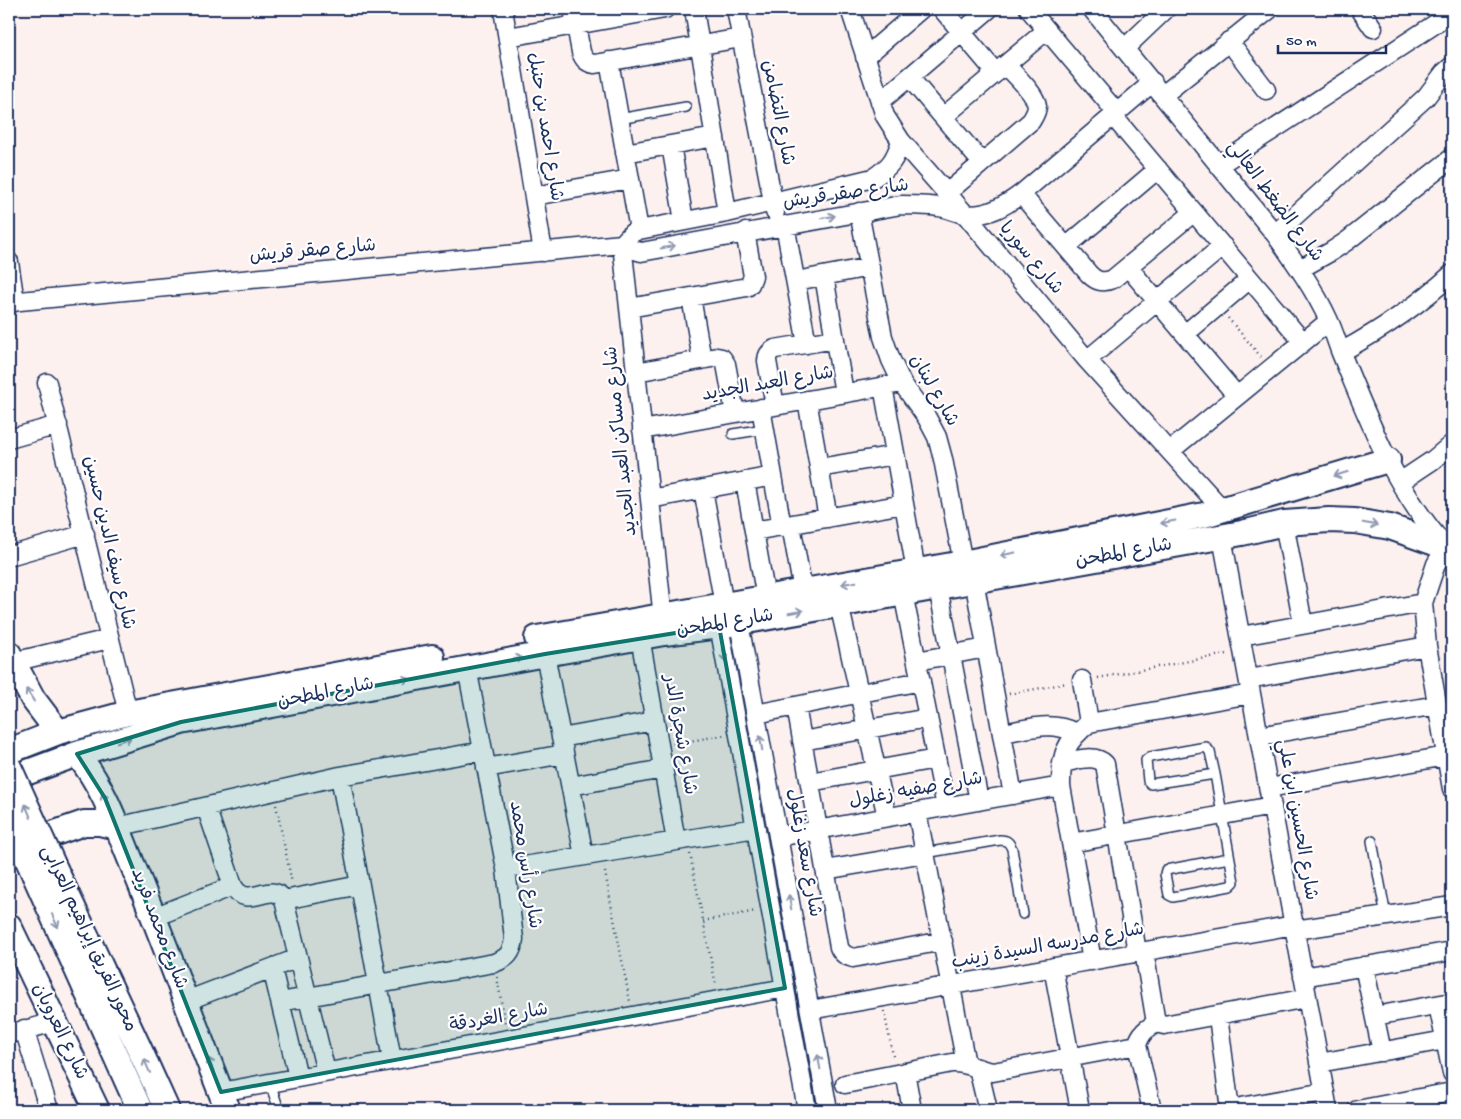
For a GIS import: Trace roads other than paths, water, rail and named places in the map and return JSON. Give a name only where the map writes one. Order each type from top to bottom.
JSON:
[{"type":"street","name":"شارع احمد بن حنبل","points":[[503,9],[543,252]]},
{"type":"street","points":[[508,37],[575,17],[666,9]]},
{"type":"street","points":[[694,9],[727,213]]},
{"type":"street","name":"شارع التضامن","points":[[736,9],[773,202],[796,281],[807,344]]},
{"type":"street","points":[[865,57],[921,9]]},
{"type":"street","points":[[942,9],[962,32],[1034,97],[1037,105],[1036,113],[1031,121],[947,193]]},
{"type":"street","points":[[880,102],[989,9]]},
{"type":"street","points":[[1029,9],[1158,169],[1303,342]]},
{"type":"street","name":"شارع الضغط العالي","points":[[1092,9],[1275,234],[1300,269],[1329,320],[1388,460],[1413,505],[1428,527],[1450,546]]},
{"type":"street","points":[[1125,48],[1166,9]]},
{"type":"street","name":"شارع صقر قريش","points":[[12,302],[622,244],[634,251],[641,252],[781,225],[901,205],[923,205],[965,214],[986,213],[1005,206],[1115,114],[1230,42],[1270,9]]},
{"type":"street","points":[[1360,9],[1373,28]]},
{"type":"street","name":"شارع سوريا","points":[[853,10],[865,57],[880,102],[888,122],[900,141],[965,214],[1087,360],[1221,510]]},
{"type":"street","points":[[1219,165],[1452,13]]},
{"type":"street","points":[[575,17],[583,59],[588,63],[595,64],[741,38]]},
{"type":"street","points":[[943,117],[1047,30]]},
{"type":"street","points":[[1230,42],[1266,90]]},
{"type":"street","points":[[609,61],[638,230],[622,244]]},
{"type":"street","points":[[1275,234],[1426,97],[1444,73],[1452,66]]},
{"type":"street","points":[[909,77],[982,163]]},
{"type":"street","points":[[625,153],[715,137]]},
{"type":"street","name":"شارع صقر قريش","points":[[638,230],[727,213],[873,178],[886,169],[896,156],[900,141]]},
{"type":"street","points":[[671,145],[684,221]]},
{"type":"street","points":[[1300,269],[1347,241],[1452,158]]},
{"type":"street","points":[[1066,247],[1158,169]]},
{"type":"street","points":[[534,196],[630,179]]},
{"type":"street","points":[[1021,194],[1096,280],[1104,282],[1113,279],[1194,212]]},
{"type":"street","name":"شارع لبنان","points":[[859,212],[883,337],[891,360],[902,382],[927,418],[937,438],[943,459],[986,648],[1013,795]]},
{"type":"street","points":[[628,308],[747,287],[753,276],[745,232]]},
{"type":"street","name":"شارع مساكن العبد الجديد","points":[[622,244],[664,624]]},
{"type":"street","points":[[1087,360],[1223,246]]},
{"type":"street","points":[[9,262],[12,302]]},
{"type":"street","points":[[796,281],[870,267]]},
{"type":"street","points":[[1128,267],[1237,396]]},
{"type":"street","points":[[1341,352],[1380,331],[1416,305],[1452,274]]},
{"type":"street","points":[[824,276],[844,393]]},
{"type":"street","points":[[1184,334],[1250,279]]},
{"type":"street","points":[[691,297],[702,360]]},
{"type":"street","points":[[1170,451],[1329,320]]},
{"type":"street","points":[[803,591],[773,476],[765,429],[768,407],[767,356],[775,350],[835,338]]},
{"type":"street","points":[[636,372],[717,357],[725,361],[735,413]]},
{"type":"street","name":"شارع العبد الجديد","points":[[642,430],[902,382]]},
{"type":"street","name":"شارع سيف الدين حسين","points":[[47,383],[128,713]]},
{"type":"street","points":[[883,386],[916,571]]},
{"type":"street","points":[[807,400],[828,518]]},
{"type":"street","points":[[9,439],[58,425]]},
{"type":"street","points":[[1400,482],[1433,460],[1452,444]]},
{"type":"street","points":[[819,468],[895,454]]},
{"type":"street","name":"شارع المطحن","points":[[9,751],[58,732],[128,713],[726,613],[839,604],[938,587],[969,572],[1221,510],[1388,460]]},
{"type":"street","points":[[650,499],[773,476]]},
{"type":"street","points":[[746,481],[766,598]]},
{"type":"street","points":[[703,489],[726,613],[738,732],[807,1110]]},
{"type":"street","points":[[754,531],[904,504]]},
{"type":"street","points":[[1221,510],[1242,520],[1225,536],[1205,528],[1221,510]]},
{"type":"street","name":"شارع المطحن","points":[[726,613],[766,598],[916,571],[969,572],[1225,536],[1284,523],[1329,520],[1355,521],[1390,527],[1450,546]]},
{"type":"street","points":[[1284,523],[1303,624]]},
{"type":"street","points":[[9,556],[85,534]]},
{"type":"street","name":"شارع الحسين ابن علي","points":[[1225,536],[1242,644],[1328,1110]]},
{"type":"street","points":[[1450,546],[1436,564],[1423,602],[1427,646],[1437,704],[1446,723],[1446,756],[1452,789]]},
{"type":"street","points":[[938,587],[979,801]]},
{"type":"street","points":[[904,593],[946,807]]},
{"type":"street","points":[[1242,644],[1303,624],[1423,602]]},
{"type":"street","points":[[839,604],[888,817]]},
{"type":"street","name":"شارع سعد زغلول","points":[[726,613],[756,714],[828,1110]]},
{"type":"street","name":"شارع المطحن","points":[[9,779],[77,754],[181,722],[640,637],[664,624]]},
{"type":"street","name":"شارع شجرة الدر","points":[[640,637],[663,770],[682,840]]},
{"type":"street","points":[[58,732],[33,699],[11,658],[109,639]]},
{"type":"street","points":[[1002,733],[1047,726],[1083,728],[1250,686],[1427,646]]},
{"type":"street","points":[[917,661],[986,648]]},
{"type":"street","points":[[545,654],[584,856]]},
{"type":"street","name":"شارع رأس محمد","points":[[280,1002],[494,963],[505,959],[513,950],[514,939],[506,869],[467,668]]},
{"type":"street","points":[[1082,680],[1083,728],[1067,747],[1061,763],[1061,786],[1092,961]]},
{"type":"street","points":[[756,714],[921,681]]},
{"type":"street","points":[[1259,736],[1437,704]]},
{"type":"street","points":[[796,706],[839,947],[842,953],[853,958],[942,941]]},
{"type":"street","points":[[802,742],[928,718]]},
{"type":"street","points":[[9,849],[84,823],[100,823],[117,827],[340,776],[485,759],[563,746],[654,721]]},
{"type":"street","name":"شارع محمد فريد","points":[[77,754],[94,778],[117,827],[225,1101]]},
{"type":"street","points":[[1269,788],[1446,756]]},
{"type":"street","points":[[1061,763],[1094,757],[1100,759],[1105,764],[1141,952],[1155,1017],[1158,1023]]},
{"type":"street","points":[[810,782],[936,759]]},
{"type":"street","name":"محور الفريق إبراهيم العرابى","points":[[9,767],[45,874],[140,1110]]},
{"type":"street","points":[[571,786],[663,770]]},
{"type":"street","points":[[340,776],[392,1060]]},
{"type":"street","name":"شارع صفيه زغلول","points":[[778,837],[1061,786]]},
{"type":"street","points":[[1071,843],[1272,806]]},
{"type":"street","points":[[206,807],[233,886],[237,893],[244,897],[276,892],[289,899],[360,885]]},
{"type":"street","points":[[917,812],[951,985],[972,1066],[988,1110]]},
{"type":"street","name":"محور الفريق إبراهيم العرابى","points":[[9,818],[45,874],[138,1046],[167,1110]]},
{"type":"street","points":[[506,869],[756,828]]},
{"type":"street","points":[[825,870],[925,853]]},
{"type":"street","points":[[154,917],[233,886]]},
{"type":"street","points":[[289,899],[298,958],[326,1072]]},
{"type":"street","name":"شارع مدرسه السيدة زينب","points":[[810,1010],[1294,927],[1452,906]]},
{"type":"street","name":"شارع العروبان","points":[[9,926],[97,1110]]},
{"type":"street","points":[[1304,977],[1452,951]]},
{"type":"street","points":[[186,1000],[298,958]]},
{"type":"street","points":[[1364,966],[1382,1052]]},
{"type":"street","points":[[1053,967],[1080,1110]]},
{"type":"street","points":[[272,968],[298,1078]]},
{"type":"street","name":"شارع الغردقة","points":[[225,1101],[270,1083],[785,988]]},
{"type":"street","points":[[1152,1110],[1137,1045],[1141,1035],[1148,1027],[1158,1023],[1170,1025],[1307,998]]},
{"type":"street","points":[[1375,1016],[1445,1003],[1446,1040],[1452,1073]]},
{"type":"street","points":[[1218,1016],[1230,1109],[1325,1092]]},
{"type":"street","points":[[16,1031],[55,1022]]},
{"type":"street","name":"شارع العروبان","points":[[16,1031],[49,1110]]},
{"type":"street","points":[[1319,1063],[1446,1040]]},
{"type":"street","points":[[845,1084],[952,1063],[993,1072],[1137,1045]]},
{"type":"street","points":[[901,1073],[912,1110]]},
{"type":"street","points":[[1357,1110],[1387,1107],[1452,1092]]},
{"type":"lane","points":[[619,119],[686,107]]},
{"type":"lane","points":[[733,434],[765,429]]},
{"type":"lane","points":[[1214,774],[1151,784],[1148,781],[1146,760],[1150,757],[1206,747],[1210,752],[1230,858],[1234,882],[1232,886],[1173,897],[1169,894],[1166,870],[1230,858]]},
{"type":"lane","points":[[925,853],[1006,840],[1012,849],[1023,914]]},
{"type":"lane","points":[[1372,840],[1386,916]]},
{"type":"lane","points":[[270,1083],[279,1110]]}]
